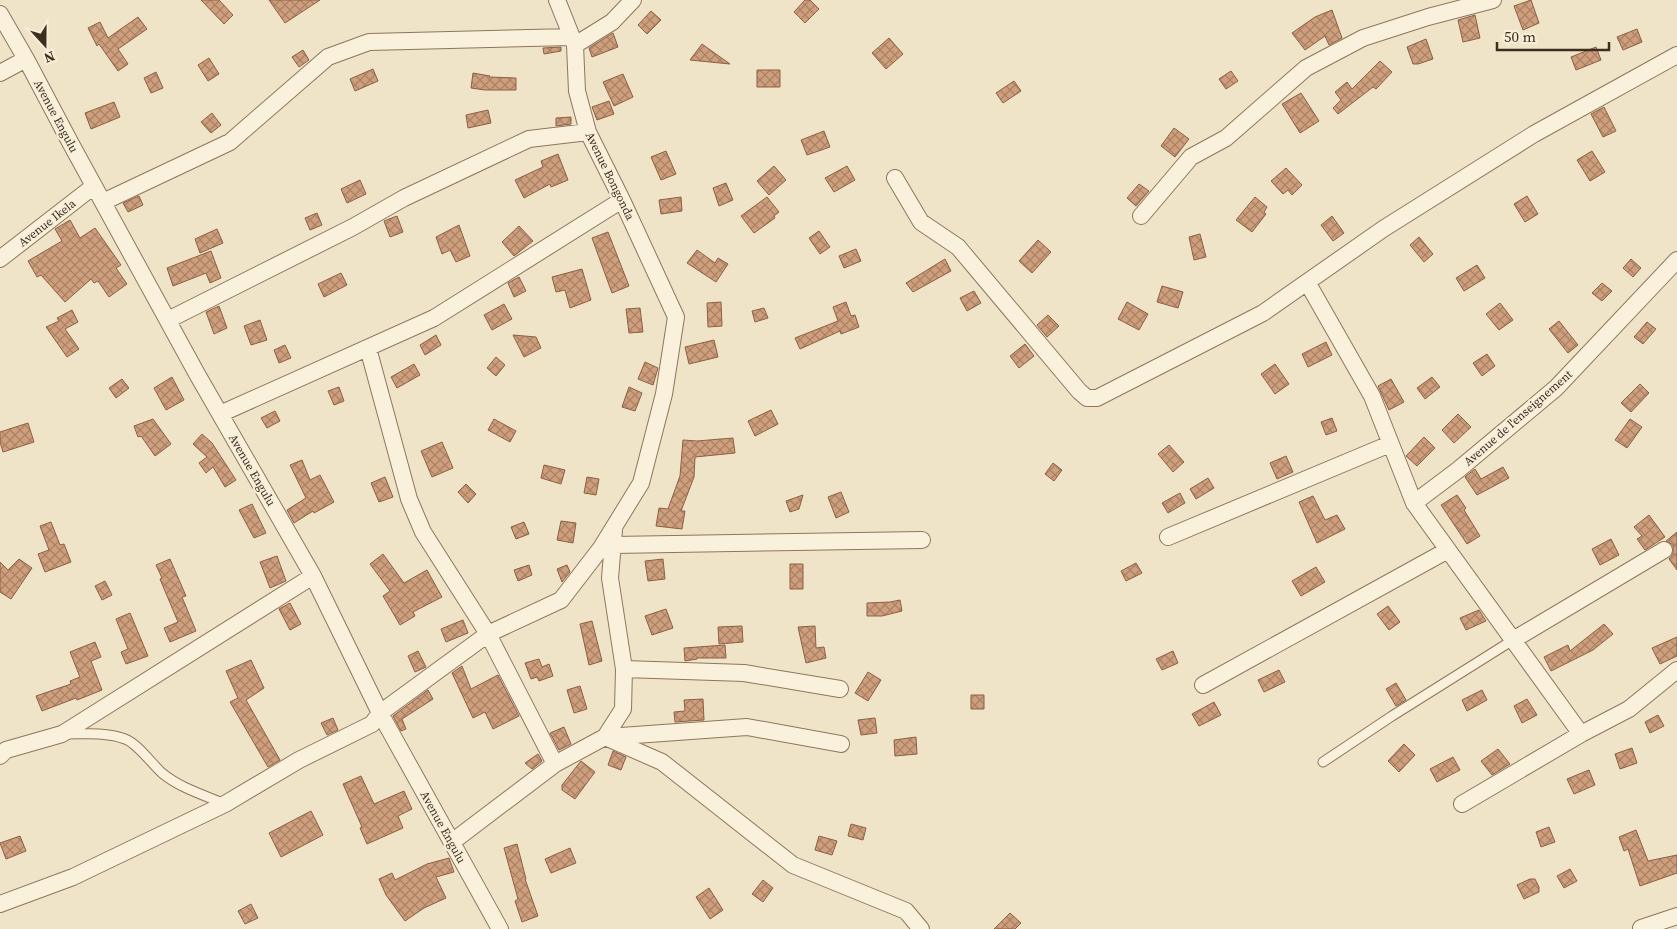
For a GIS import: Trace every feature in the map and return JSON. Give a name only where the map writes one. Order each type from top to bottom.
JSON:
[{"type":"street","name":"Avenue Bongonda","points":[[557,0],[573,41],[577,92],[588,132],[676,317],[664,394],[641,483],[614,528]]},
{"type":"street","points":[[103,202],[230,142],[328,57],[369,42],[573,41],[612,22],[633,0]]},
{"type":"street","points":[[1141,216],[1191,157],[1226,138],[1306,68],[1363,38],[1428,17],[1493,0]]},
{"type":"street","name":"Avenue Engulu","points":[[0,14],[220,414],[313,576],[380,713],[500,929]]},
{"type":"street","points":[[895,178],[921,222],[958,247],[1078,391],[1086,398],[1097,398],[1263,313],[1383,229],[1534,134],[1677,56]]},
{"type":"street","points":[[0,73],[26,59]]},
{"type":"street","points":[[168,320],[352,228],[404,198],[529,139],[588,132]]},
{"type":"street","name":"Avenue Ikela","points":[[0,259],[94,186]]},
{"type":"street","points":[[220,414],[434,318],[622,200]]},
{"type":"street","name":"Avenue de l'enseignement","points":[[1414,503],[1458,470],[1556,388],[1677,260]]},
{"type":"street","points":[[1307,282],[1372,396],[1414,503],[1581,734]]},
{"type":"street","points":[[368,348],[409,499],[423,532],[488,634],[555,764]]},
{"type":"street","points":[[1168,537],[1390,444]]},
{"type":"street","points":[[605,737],[623,709],[624,669],[610,578],[614,528]]},
{"type":"street","points":[[0,904],[73,878],[225,804],[299,760],[372,724],[380,713],[488,634],[561,600],[614,528]]},
{"type":"street","points":[[612,545],[922,540]]},
{"type":"street","points":[[1203,685],[1448,550]]},
{"type":"street","points":[[1513,640],[1664,550]]},
{"type":"street","points":[[0,756],[6,750],[62,734],[313,576]]},
{"type":"street","points":[[624,669],[744,673],[840,689]]},
{"type":"street","points":[[1462,804],[1581,734],[1629,709],[1677,670]]},
{"type":"street","points":[[452,842],[555,764],[605,737],[747,727],[841,744]]},
{"type":"street","points":[[605,737],[662,762],[793,865],[906,911],[921,929]]},
{"type":"street","points":[[1641,928],[1677,916]]},
{"type":"lane","points":[[1323,762],[1513,640]]},
{"type":"lane","points":[[62,734],[98,734],[126,739],[178,784],[225,804]]},
{"type":"building","points":[[201,0],[219,0],[233,15],[224,24]]},
{"type":"building","points":[[269,0],[320,0],[285,23]]},
{"type":"building","points":[[805,0],[810,0],[819,9],[805,23],[794,12]]},
{"type":"building","points":[[1531,0],[1539,23],[1523,30],[1514,6]]},
{"type":"building","points":[[1332,10],[1342,38],[1329,45],[1325,36],[1305,50],[1292,33],[1315,17]]},
{"type":"building","points":[[651,11],[661,20],[647,34],[638,25]]},
{"type":"building","points":[[1475,15],[1480,38],[1463,42],[1458,20]]},
{"type":"building","points":[[138,17],[147,29],[118,49],[128,64],[118,71],[99,44],[97,46],[88,28],[100,22],[108,38]]},
{"type":"building","points":[[1637,29],[1642,42],[1623,50],[1617,37]]},
{"type":"building","points":[[613,33],[618,47],[592,57],[589,48]]},
{"type":"building","points":[[889,38],[903,54],[886,69],[872,53]]},
{"type":"building","points":[[1426,39],[1433,59],[1413,64],[1407,47]]},
{"type":"building","points":[[702,44],[730,64],[690,60]]},
{"type":"building","points":[[561,47],[561,51],[544,54],[543,48]]},
{"type":"building","points":[[1596,47],[1601,60],[1576,70],[1571,57]]},
{"type":"building","points":[[303,50],[309,60],[299,67],[292,57]]},
{"type":"building","points":[[209,58],[219,74],[208,81],[198,65]]},
{"type":"building","points":[[1380,61],[1392,72],[1376,89],[1373,87],[1338,114],[1333,108],[1341,100],[1335,92],[1347,82],[1352,89]]},
{"type":"building","points":[[373,69],[378,81],[355,91],[350,79]]},
{"type":"building","points":[[757,70],[780,70],[780,87],[757,87]]},
{"type":"building","points":[[1231,71],[1238,81],[1226,89],[1219,79]]},
{"type":"building","points":[[156,72],[163,88],[151,93],[144,78]]},
{"type":"building","points":[[473,73],[489,77],[516,78],[516,90],[471,88]]},
{"type":"building","points":[[623,74],[633,97],[614,106],[603,82]]},
{"type":"building","points":[[1014,81],[1021,91],[1003,103],[996,93]]},
{"type":"building","points":[[1301,93],[1319,121],[1300,133],[1282,104]]},
{"type":"building","points":[[609,101],[614,114],[597,120],[592,107]]},
{"type":"building","points":[[114,102],[120,117],[91,129],[85,113]]},
{"type":"building","points":[[1604,107],[1616,131],[1603,137],[1591,114]]},
{"type":"building","points":[[488,110],[491,123],[468,128],[466,115]]},
{"type":"building","points":[[212,113],[221,125],[211,133],[201,122]]},
{"type":"building","points":[[571,117],[571,124],[556,126],[556,118]]},
{"type":"building","points":[[1174,128],[1189,139],[1175,157],[1161,146]]},
{"type":"building","points":[[824,131],[830,147],[807,155],[801,140]]},
{"type":"building","points":[[666,151],[676,174],[661,180],[651,157]]},
{"type":"building","points":[[1592,151],[1605,172],[1590,181],[1577,160]]},
{"type":"building","points":[[558,154],[568,180],[551,187],[550,184],[524,198],[515,180],[543,167],[541,161]]},
{"type":"building","points":[[774,166],[786,180],[769,195],[757,181]]},
{"type":"building","points":[[847,166],[855,180],[834,192],[825,178]]},
{"type":"building","points":[[1286,168],[1302,185],[1292,195],[1288,190],[1283,194],[1271,181]]},
{"type":"building","points":[[360,180],[366,194],[347,203],[341,189]]},
{"type":"building","points":[[726,183],[733,200],[719,206],[713,188]]},
{"type":"building","points":[[1139,184],[1149,191],[1136,206],[1127,198]]},
{"type":"building","points":[[139,196],[143,205],[128,212],[123,203]]},
{"type":"building","points":[[1527,196],[1538,214],[1525,222],[1514,204]]},
{"type":"building","points":[[681,197],[682,211],[661,214],[659,200]]},
{"type":"building","points":[[767,197],[779,212],[774,216],[775,218],[754,233],[741,216]]},
{"type":"building","points":[[1255,197],[1267,207],[1264,212],[1266,214],[1252,232],[1236,220]]},
{"type":"building","points":[[317,213],[322,225],[310,230],[305,218]]},
{"type":"building","points":[[397,216],[403,232],[390,237],[384,221]]},
{"type":"building","points":[[1332,216],[1344,233],[1333,241],[1321,225]]},
{"type":"building","points":[[70,220],[80,238],[95,228],[121,265],[116,268],[127,284],[109,297],[98,281],[94,283],[91,279],[65,302],[41,275],[37,277],[28,261],[62,241],[55,229]]},
{"type":"building","points":[[459,225],[470,256],[456,262],[450,250],[442,254],[436,237]]},
{"type":"building","points":[[519,226],[533,241],[514,256],[502,242]]},
{"type":"building","points":[[217,229],[223,243],[200,253],[195,239]]},
{"type":"building","points":[[819,231],[830,247],[820,254],[809,238]]},
{"type":"building","points":[[608,232],[629,286],[612,293],[592,238]]},
{"type":"building","points":[[1200,234],[1206,257],[1194,260],[1189,237]]},
{"type":"building","points":[[1419,237],[1433,254],[1424,262],[1410,245]]},
{"type":"building","points":[[1038,240],[1051,252],[1032,273],[1019,261]]},
{"type":"building","points":[[856,249],[861,261],[844,268],[839,256]]},
{"type":"building","points":[[697,250],[715,263],[718,258],[728,264],[716,282],[687,263]]},
{"type":"building","points":[[211,251],[221,278],[210,283],[206,273],[173,286],[167,268]]},
{"type":"building","points":[[945,259],[951,271],[913,292],[906,283]]},
{"type":"building","points":[[1631,259],[1641,268],[1633,277],[1623,268]]},
{"type":"building","points":[[1477,265],[1485,278],[1464,291],[1456,278]]},
{"type":"building","points":[[582,269],[591,300],[570,308],[565,290],[556,292],[552,277]]},
{"type":"building","points":[[341,273],[347,285],[324,297],[318,284]]},
{"type":"building","points":[[519,277],[526,291],[514,297],[508,283]]},
{"type":"building","points":[[1602,283],[1612,291],[1602,301],[1592,293]]},
{"type":"building","points":[[1162,286],[1183,292],[1178,308],[1157,302]]},
{"type":"building","points":[[974,291],[981,303],[967,311],[960,298]]},
{"type":"building","points":[[721,302],[722,326],[708,327],[707,303]]},
{"type":"building","points":[[846,302],[851,316],[855,315],[859,327],[841,334],[840,331],[800,349],[795,338],[838,321],[833,307]]},
{"type":"building","points":[[1127,302],[1148,314],[1139,330],[1118,319]]},
{"type":"building","points":[[1500,303],[1513,320],[1499,330],[1486,314]]},
{"type":"building","points":[[504,304],[512,319],[492,330],[484,315]]},
{"type":"building","points":[[219,306],[227,328],[214,334],[206,312]]},
{"type":"building","points":[[640,308],[643,332],[629,333],[626,309]]},
{"type":"building","points":[[764,308],[768,318],[755,322],[752,311]]},
{"type":"building","points":[[72,310],[78,322],[65,329],[79,349],[67,357],[46,327],[59,321],[57,318]]},
{"type":"building","points":[[1048,315],[1059,326],[1047,337],[1037,325]]},
{"type":"building","points":[[260,320],[267,340],[251,345],[244,326]]},
{"type":"building","points":[[1559,321],[1578,345],[1568,353],[1549,329]]},
{"type":"building","points":[[1647,322],[1656,329],[1643,344],[1634,337]]},
{"type":"building","points":[[436,335],[441,345],[425,355],[420,345]]},
{"type":"building","points":[[513,335],[536,337],[541,348],[524,357]]},
{"type":"building","points":[[714,340],[718,357],[689,364],[685,347]]},
{"type":"building","points":[[1326,342],[1332,355],[1308,367],[1302,354]]},
{"type":"building","points":[[1025,344],[1034,356],[1019,368],[1010,356]]},
{"type":"building","points":[[285,345],[291,358],[279,363],[274,350]]},
{"type":"building","points":[[1487,354],[1495,366],[1482,376],[1473,363]]},
{"type":"building","points":[[496,357],[505,365],[496,376],[487,368]]},
{"type":"building","points":[[645,362],[658,368],[653,385],[638,379]]},
{"type":"building","points":[[414,364],[420,375],[397,388],[391,377]]},
{"type":"building","points":[[1275,364],[1289,384],[1275,394],[1261,374]]},
{"type":"building","points":[[172,377],[184,400],[166,410],[154,388]]},
{"type":"building","points":[[1432,377],[1440,387],[1425,399],[1417,388]]},
{"type":"building","points":[[122,379],[129,388],[116,398],[109,388]]},
{"type":"building","points":[[1391,379],[1404,402],[1389,410],[1378,386]]},
{"type":"building","points":[[1640,384],[1649,393],[1631,412],[1621,403]]},
{"type":"building","points":[[339,387],[344,401],[334,405],[328,391]]},
{"type":"building","points":[[629,387],[642,393],[635,411],[622,407]]},
{"type":"building","points":[[771,410],[778,424],[755,436],[748,421]]},
{"type":"building","points":[[275,411],[280,421],[267,428],[261,418]]},
{"type":"building","points":[[1458,414],[1471,427],[1454,443],[1442,430]]},
{"type":"building","points":[[1332,418],[1337,431],[1326,435],[1321,422]]},
{"type":"building","points":[[153,419],[171,444],[155,456],[141,436],[138,437],[134,426]]},
{"type":"building","points":[[494,419],[516,431],[510,442],[488,430]]},
{"type":"building","points":[[1630,419],[1642,427],[1627,448],[1615,440]]},
{"type":"building","points":[[28,423],[34,442],[3,452],[0,432]]},
{"type":"building","points":[[202,434],[212,443],[236,480],[225,487],[213,467],[206,473],[199,463],[207,457],[193,444]]},
{"type":"building","points":[[1424,437],[1435,448],[1417,466],[1406,456]]},
{"type":"building","points":[[733,438],[735,453],[695,457],[694,477],[681,511],[685,511],[682,529],[656,526],[659,508],[668,509],[680,476],[683,440],[697,441]]},
{"type":"building","points":[[442,442],[453,468],[432,477],[421,451]]},
{"type":"building","points":[[1169,445],[1184,462],[1173,472],[1158,454]]},
{"type":"building","points":[[1286,456],[1293,472],[1277,479],[1270,463]]},
{"type":"building","points":[[302,460],[310,480],[320,475],[334,502],[314,513],[313,511],[294,523],[287,510],[306,498],[290,465]]},
{"type":"building","points":[[1053,463],[1062,470],[1054,481],[1045,474]]},
{"type":"building","points":[[544,465],[565,470],[561,484],[541,478]]},
{"type":"building","points":[[1503,467],[1509,478],[1477,495],[1465,477],[1475,469],[1481,479]]},
{"type":"building","points":[[385,477],[393,497],[379,502],[371,483]]},
{"type":"building","points":[[587,477],[599,479],[596,495],[584,493]]},
{"type":"building","points":[[1208,478],[1214,488],[1196,499],[1190,489]]},
{"type":"building","points":[[466,484],[476,494],[468,503],[458,492]]},
{"type":"building","points":[[841,492],[849,512],[836,518],[828,497]]},
{"type":"building","points":[[1180,493],[1185,503],[1168,513],[1162,503]]},
{"type":"building","points":[[803,495],[799,509],[790,512],[786,501]]},
{"type":"building","points":[[1457,495],[1480,536],[1467,544],[1441,505]]},
{"type":"building","points":[[1313,496],[1325,520],[1337,515],[1345,529],[1317,543],[1299,502]]},
{"type":"building","points":[[252,504],[266,533],[254,538],[239,510]]},
{"type":"building","points":[[1649,515],[1665,537],[1645,550],[1637,539],[1642,536],[1634,527]]},
{"type":"building","points":[[561,521],[576,523],[573,543],[557,540]]},
{"type":"building","points":[[51,522],[60,545],[64,544],[71,562],[45,572],[38,554],[49,550],[40,526]]},
{"type":"building","points":[[524,522],[529,534],[516,539],[511,527]]},
{"type":"building","points":[[1677,532],[1677,570],[1669,559],[1673,554],[1673,545],[1666,541]]},
{"type":"building","points":[[1611,539],[1619,555],[1600,565],[1592,549]]},
{"type":"building","points":[[383,554],[404,583],[427,570],[442,597],[413,612],[415,616],[400,625],[383,596],[390,591],[370,564]]},
{"type":"building","points":[[277,556],[286,581],[270,588],[260,562]]},
{"type":"building","points":[[19,559],[32,568],[11,599],[0,592],[0,562],[8,570]]},
{"type":"building","points":[[170,559],[186,596],[182,597],[196,631],[170,642],[164,628],[178,622],[156,565]]},
{"type":"building","points":[[663,559],[665,579],[648,581],[645,561]]},
{"type":"building","points":[[1136,563],[1142,573],[1126,581],[1121,571]]},
{"type":"building","points":[[790,564],[803,564],[803,589],[790,589]]},
{"type":"building","points":[[529,565],[532,575],[518,581],[514,570]]},
{"type":"building","points":[[567,565],[570,572],[562,582],[557,569]]},
{"type":"building","points":[[1316,567],[1325,582],[1301,596],[1292,581]]},
{"type":"building","points":[[105,581],[112,595],[102,600],[95,586]]},
{"type":"building","points":[[900,600],[902,611],[882,616],[867,616],[867,603]]},
{"type":"building","points":[[290,603],[301,624],[290,630],[279,609]]},
{"type":"building","points":[[1388,606],[1400,622],[1389,630],[1377,614]]},
{"type":"building","points":[[666,609],[673,628],[652,635],[645,616]]},
{"type":"building","points":[[1479,610],[1486,621],[1466,630],[1460,618]]},
{"type":"building","points":[[130,613],[148,656],[126,664],[121,652],[128,649],[116,619]]},
{"type":"building","points":[[463,620],[468,633],[446,642],[441,629]]},
{"type":"building","points":[[592,621],[602,661],[589,665],[580,624]]},
{"type":"building","points":[[1604,624],[1613,634],[1593,650],[1551,671],[1544,657],[1568,645],[1570,651]]},
{"type":"building","points":[[742,626],[743,642],[719,644],[718,627]]},
{"type":"building","points":[[815,626],[816,648],[824,647],[826,658],[806,663],[798,627]]},
{"type":"building","points":[[1677,637],[1677,656],[1660,664],[1652,648]]},
{"type":"building","points":[[95,642],[101,657],[91,661],[102,690],[42,711],[36,696],[71,684],[70,681],[80,677],[70,652]]},
{"type":"building","points":[[725,645],[726,658],[697,658],[685,661],[684,648]]},
{"type":"building","points":[[418,651],[426,667],[415,672],[408,656]]},
{"type":"building","points":[[1173,651],[1178,663],[1162,670],[1156,659]]},
{"type":"building","points":[[539,659],[542,667],[549,664],[553,676],[539,681],[537,677],[531,679],[525,663]]},
{"type":"building","points":[[251,660],[264,688],[246,700],[280,760],[268,767],[230,702],[238,698],[226,671]]},
{"type":"building","points":[[462,666],[471,689],[498,675],[519,716],[493,729],[485,712],[473,718],[452,673]]},
{"type":"building","points":[[1279,670],[1285,682],[1264,692],[1258,680]]},
{"type":"building","points":[[868,672],[881,680],[868,701],[855,693]]},
{"type":"building","points":[[1396,683],[1406,700],[1396,706],[1386,689]]},
{"type":"building","points":[[580,686],[587,709],[574,713],[567,690]]},
{"type":"building","points":[[428,690],[433,699],[402,719],[406,729],[401,731],[393,716]]},
{"type":"building","points":[[1482,690],[1487,700],[1467,711],[1462,700]]},
{"type":"building","points":[[971,695],[984,695],[984,709],[971,709]]},
{"type":"building","points":[[703,699],[704,720],[675,722],[674,712],[685,711],[684,700]]},
{"type":"building","points":[[1527,699],[1537,715],[1522,723],[1514,706]]},
{"type":"building","points":[[1214,702],[1221,715],[1199,726],[1192,714]]},
{"type":"building","points":[[1658,715],[1664,726],[1650,733],[1645,722]]},
{"type":"building","points":[[333,718],[338,730],[327,735],[321,723]]},
{"type":"building","points":[[875,718],[877,733],[861,735],[858,720]]},
{"type":"building","points":[[564,727],[571,744],[559,750],[550,733]]},
{"type":"building","points":[[916,737],[917,754],[895,756],[894,740]]},
{"type":"building","points":[[1404,744],[1415,755],[1399,772],[1388,761]]},
{"type":"building","points":[[1632,748],[1637,763],[1620,769],[1615,754]]},
{"type":"building","points":[[1498,749],[1510,764],[1492,775],[1481,761]]},
{"type":"building","points":[[613,751],[626,757],[621,770],[608,765]]},
{"type":"building","points":[[538,754],[542,761],[532,769],[525,763]]},
{"type":"building","points":[[1453,757],[1460,770],[1437,782],[1430,769]]},
{"type":"building","points":[[581,761],[595,772],[575,799],[562,790],[562,785]]},
{"type":"building","points":[[1589,770],[1595,785],[1574,794],[1567,779]]},
{"type":"building","points":[[361,776],[374,804],[404,791],[412,809],[398,816],[403,828],[367,844],[360,828],[362,827],[343,784]]},
{"type":"building","points":[[311,811],[323,835],[281,857],[269,833]]},
{"type":"building","points":[[851,824],[866,828],[863,840],[848,836]]},
{"type":"building","points":[[1549,827],[1555,842],[1541,847],[1536,832]]},
{"type":"building","points":[[1636,830],[1648,861],[1677,855],[1677,873],[1640,886],[1628,849],[1624,851],[1619,837]]},
{"type":"building","points":[[20,836],[26,851],[6,859],[0,843]]},
{"type":"building","points":[[819,836],[837,841],[832,855],[815,850]]},
{"type":"building","points":[[517,844],[525,879],[538,916],[522,922],[515,901],[518,899],[504,848]]},
{"type":"building","points":[[570,848],[576,863],[551,873],[545,859]]},
{"type":"building","points":[[449,858],[454,872],[436,877],[446,898],[424,908],[405,921],[386,895],[379,879],[392,873],[395,880],[427,864]]},
{"type":"building","points":[[1570,869],[1577,881],[1564,888],[1557,876]]},
{"type":"building","points":[[1530,879],[1535,879],[1539,892],[1524,899],[1517,885]]},
{"type":"building","points":[[763,880],[773,888],[763,902],[752,894]]},
{"type":"building","points":[[709,888],[723,910],[710,919],[696,897]]},
{"type":"building","points":[[251,904],[258,918],[245,924],[238,911]]},
{"type":"building","points":[[1010,913],[1021,923],[1015,929],[994,929]]}]
